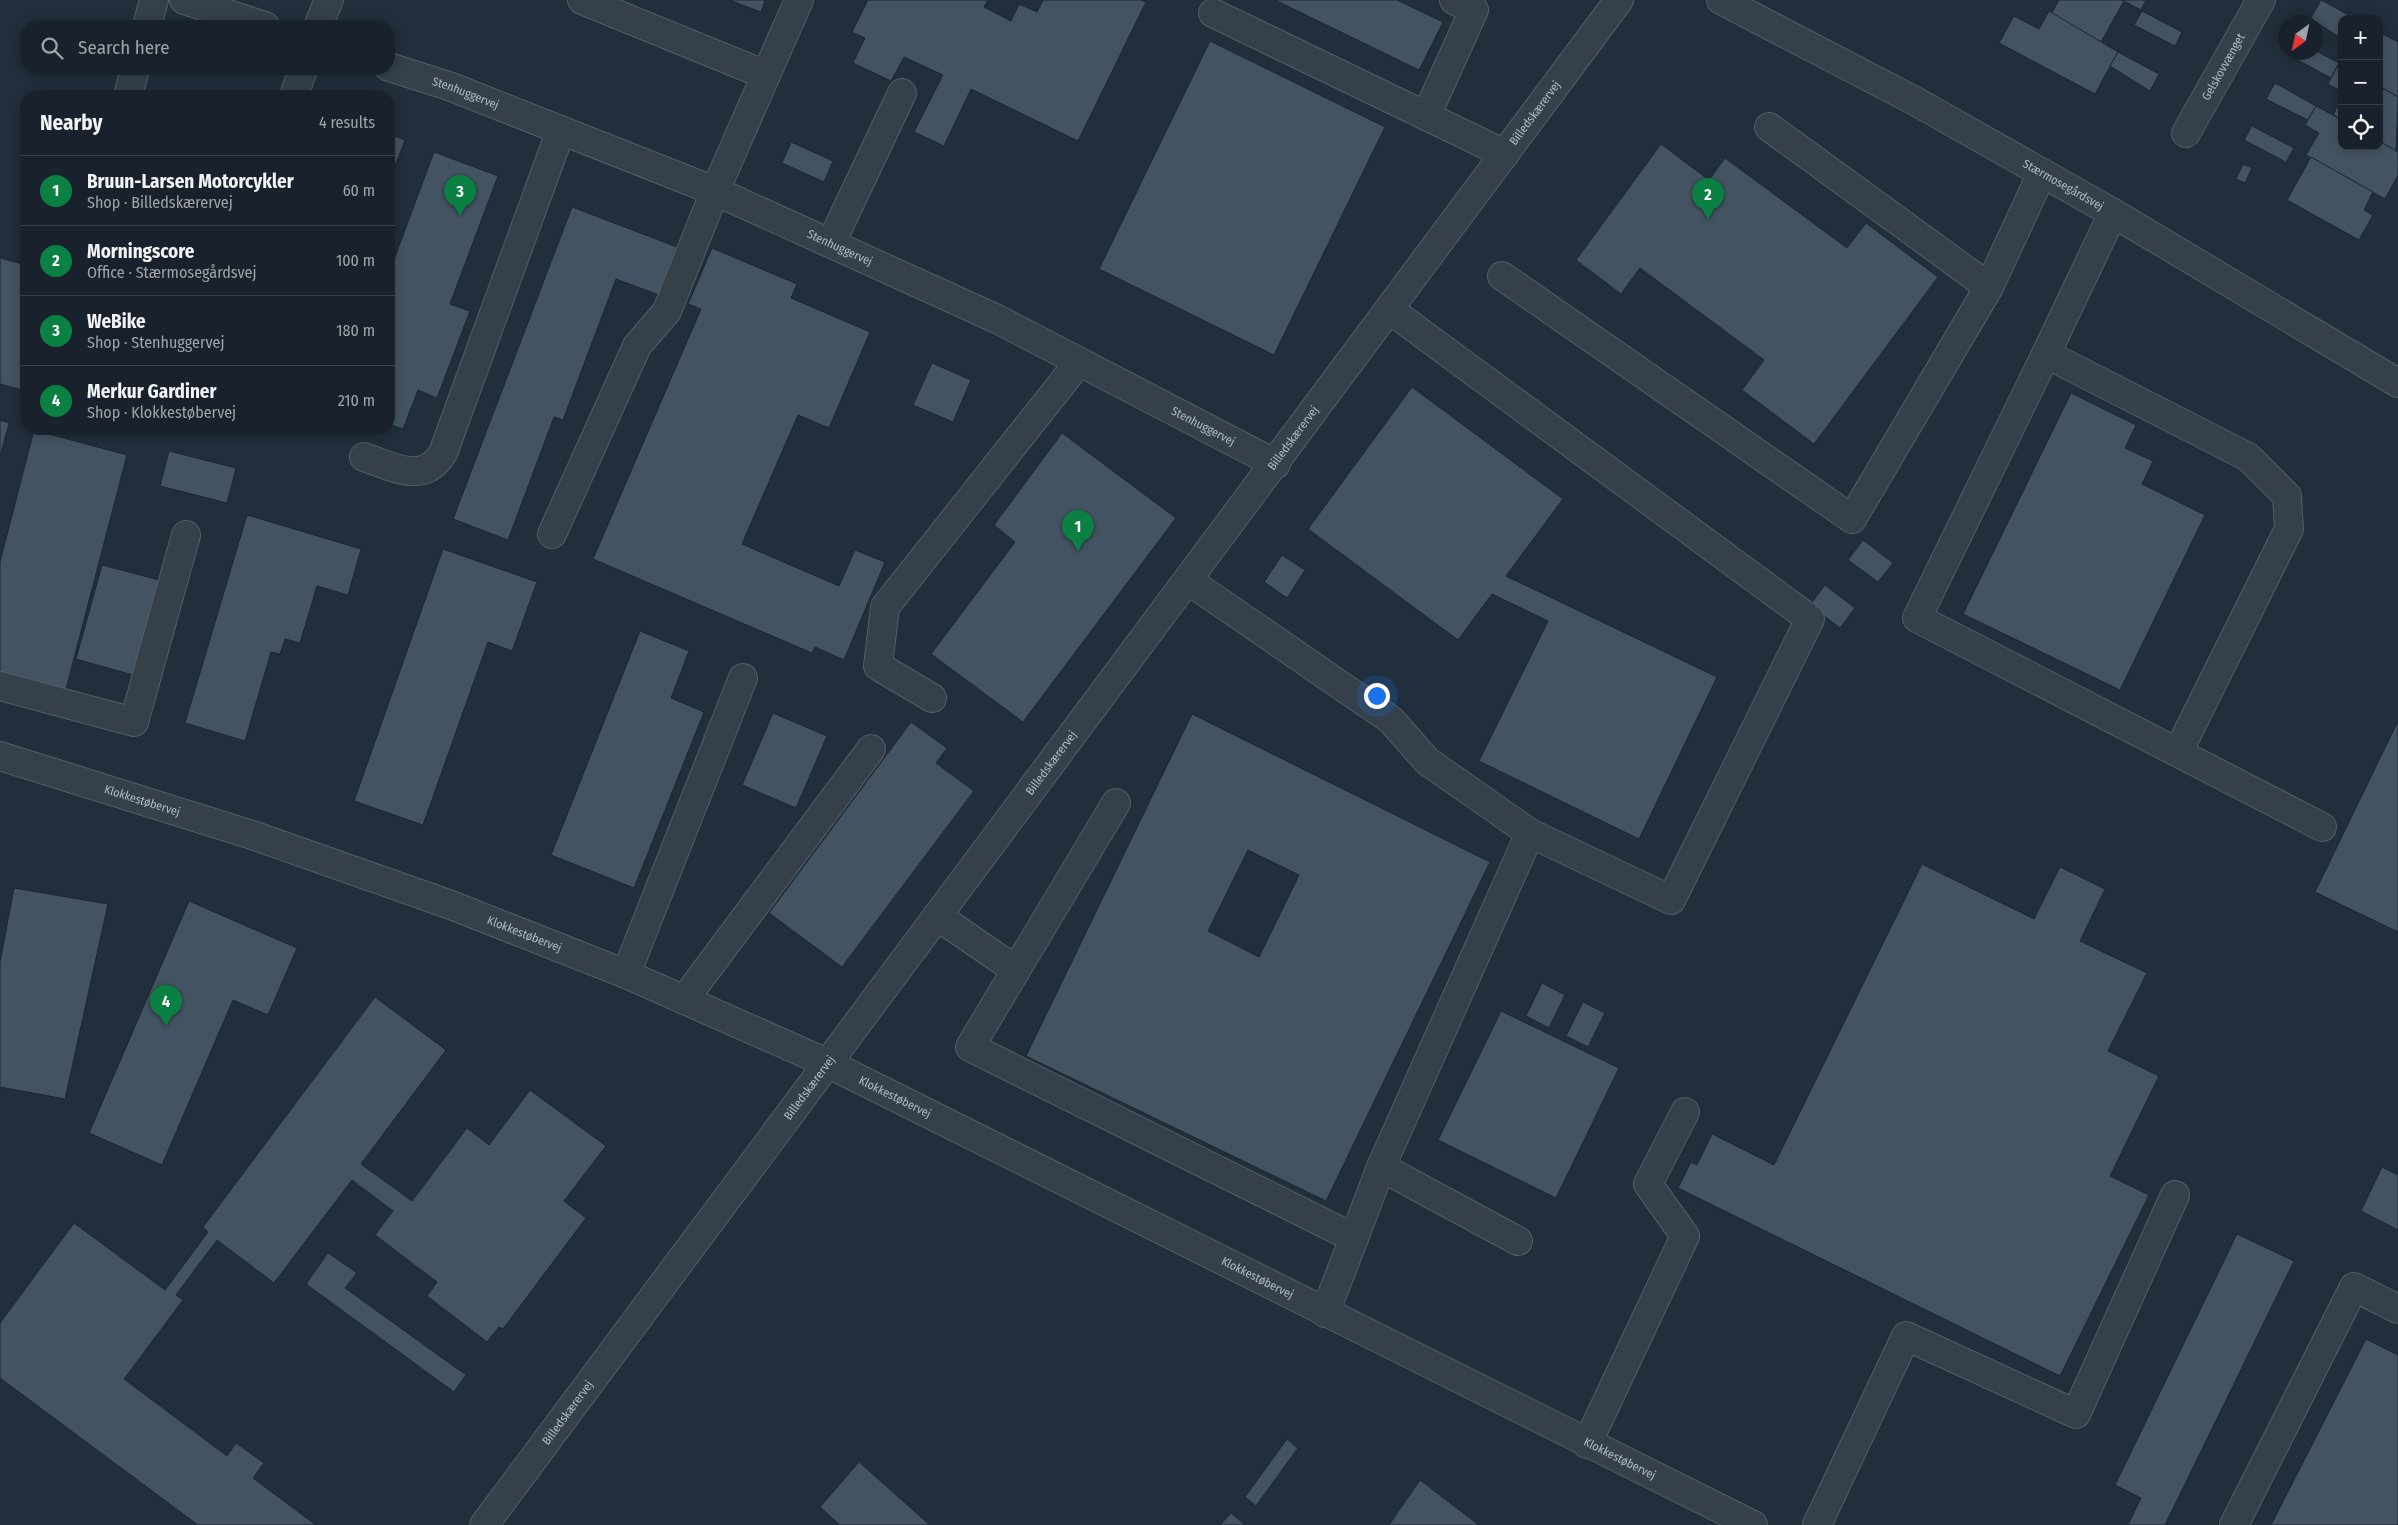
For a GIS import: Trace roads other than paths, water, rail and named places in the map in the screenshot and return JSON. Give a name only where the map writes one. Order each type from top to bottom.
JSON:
[{"type":"street","points":[[149,20],[154,0]]},
{"type":"street","points":[[184,0],[247,20]]},
{"type":"street","points":[[321,20],[329,0]]},
{"type":"street","points":[[582,0],[766,75]]},
{"type":"street","points":[[552,534],[637,346],[667,311],[715,191],[799,0]]},
{"type":"street","points":[[1426,116],[1474,10],[1454,0]]},
{"type":"street","name":"Billedskærervej","points":[[484,1525],[827,1063],[1189,581],[1619,0]]},
{"type":"street","name":"Stærmosegårdsvej","points":[[1721,0],[1914,101],[2113,212],[2398,383]]},
{"type":"street","name":"Gelskovvænget","points":[[2186,133],[2261,0]]},
{"type":"street","points":[[1213,12],[1505,154]]},
{"type":"street","name":"Stenhuggervej","points":[[395,69],[449,86],[715,191],[831,243],[997,319],[1276,464]]},
{"type":"street","points":[[130,90],[133,75]]},
{"type":"street","points":[[296,90],[301,75]]},
{"type":"street","points":[[831,243],[902,94]]},
{"type":"street","points":[[1769,127],[1988,287]]},
{"type":"street","points":[[364,457],[417,472],[432,466],[443,453],[561,130]]},
{"type":"street","points":[[1502,276],[1852,519],[1988,287],[2042,173]]},
{"type":"street","points":[[2113,212],[1917,618],[2322,827]]},
{"type":"street","points":[[1189,581],[1391,720],[1427,761],[1530,833],[1671,900],[1810,619],[1390,310]]},
{"type":"street","points":[[2046,354],[2248,457],[2287,496],[2289,529],[2178,752]]},
{"type":"street","points":[[932,698],[878,666],[885,606],[1079,362]]},
{"type":"street","points":[[0,686],[134,722],[186,535]]},
{"type":"street","points":[[626,974],[743,678]]},
{"type":"street","points":[[684,1000],[871,749]]},
{"type":"street","name":"Klokkestøbervej","points":[[0,756],[252,834],[451,905],[626,974],[827,1063],[1587,1444],[1753,1525]]},
{"type":"street","points":[[1116,803],[970,1047],[1354,1238]]},
{"type":"street","points":[[1325,1312],[1381,1167],[1530,833]]},
{"type":"street","points":[[937,916],[1016,970]]},
{"type":"street","points":[[1587,1444],[1685,1236],[1648,1184],[1685,1112]]},
{"type":"street","points":[[1381,1167],[1518,1241]]},
{"type":"street","points":[[1817,1525],[1906,1336],[2076,1414],[2175,1195]]},
{"type":"street","points":[[2234,1525],[2354,1287],[2398,1308]]},
{"type":"place","name":"WeBike","points":[[460,216]]},
{"type":"place","name":"Morningscore","points":[[1708,219]]},
{"type":"place","name":"Bruun-Larsen Motorcykler","points":[[1078,551]]},
{"type":"place","name":"Merkur Gardiner","points":[[166,1026]]}]
